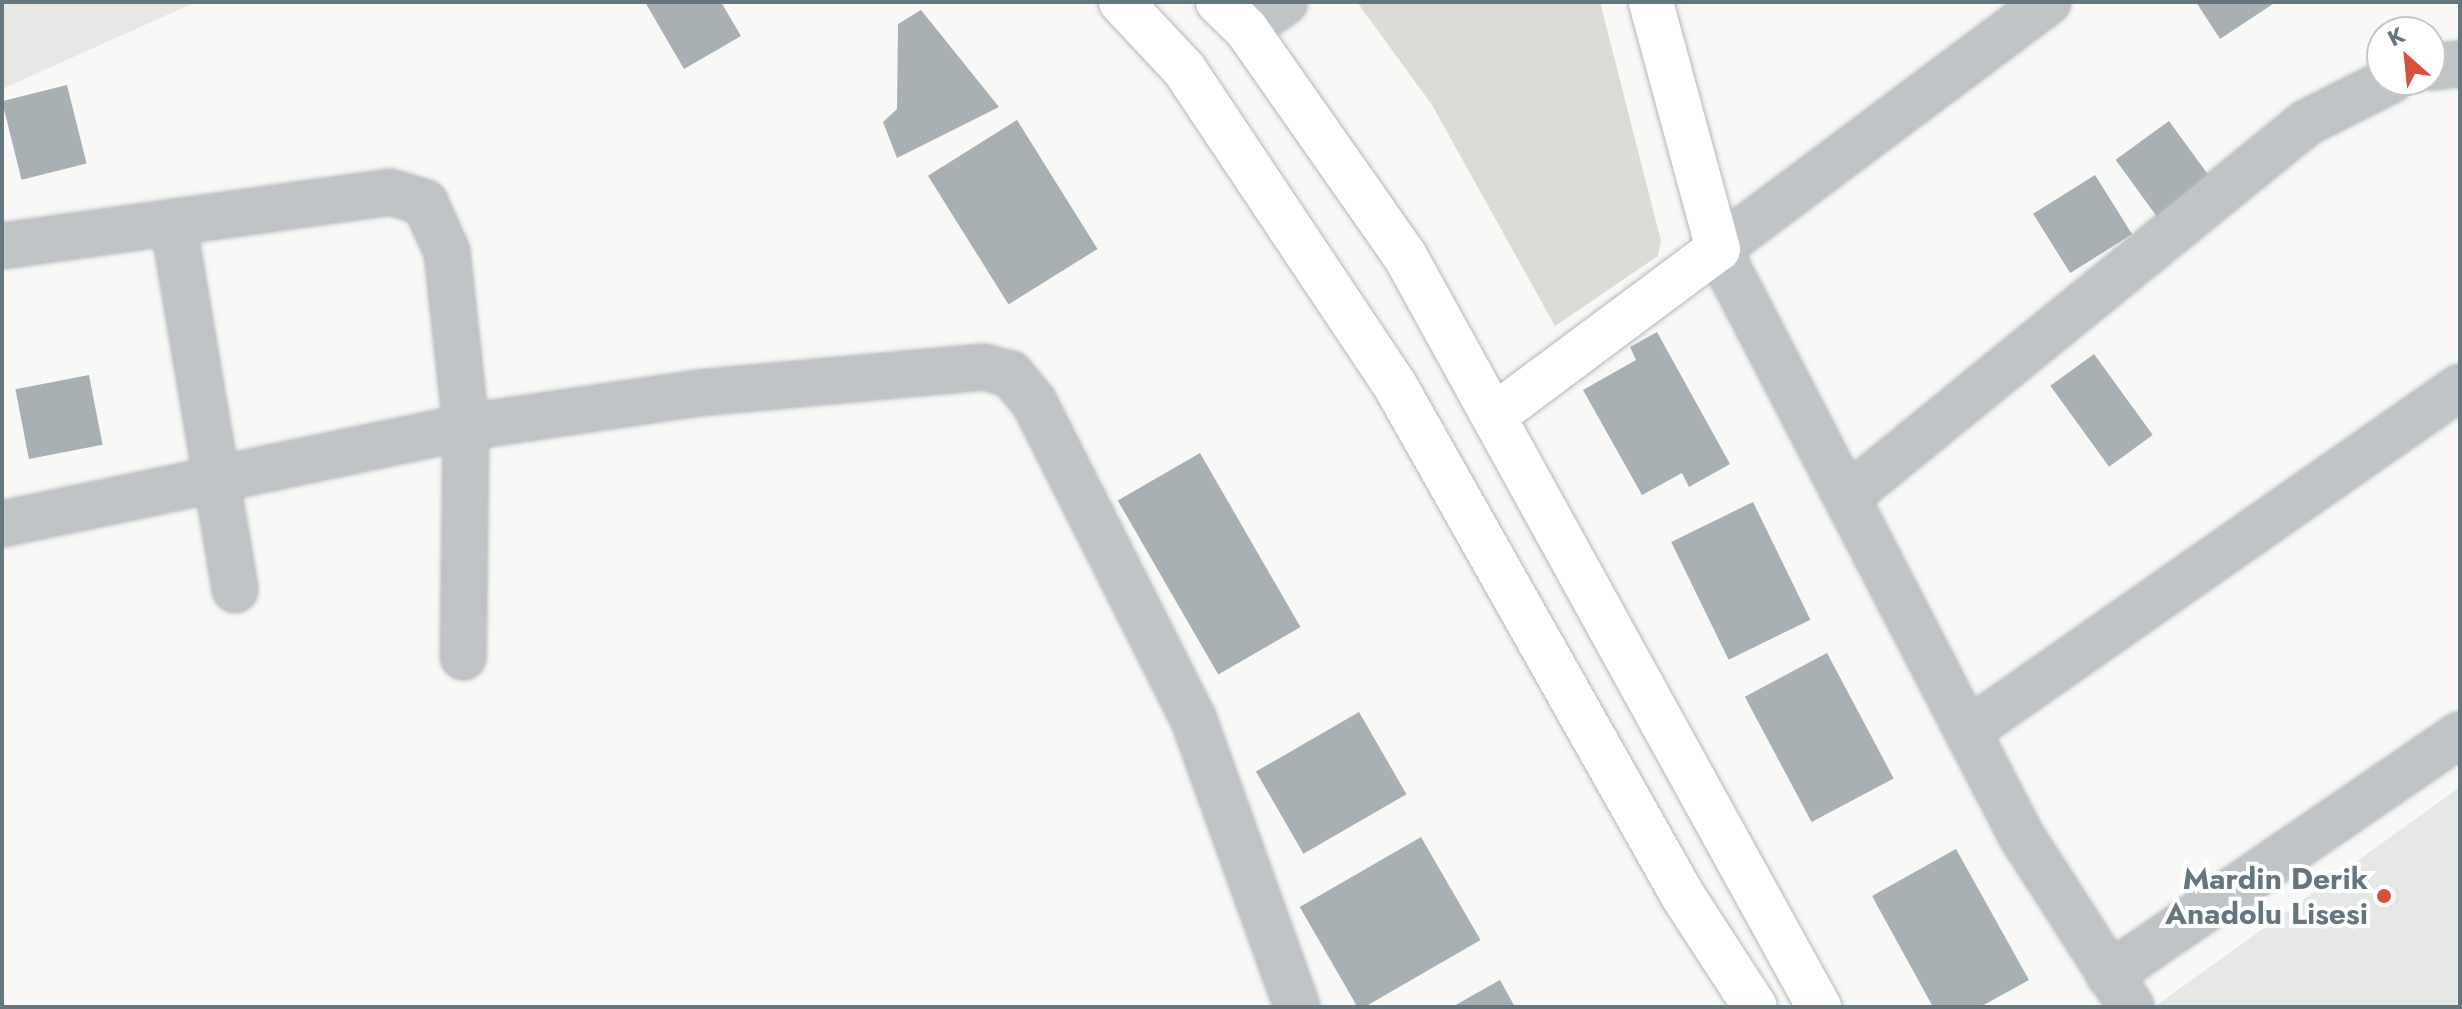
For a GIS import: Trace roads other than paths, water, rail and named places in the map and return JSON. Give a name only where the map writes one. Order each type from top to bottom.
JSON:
[{"type":"main road","points":[[1121,2],[1184,69],[1380,361],[1522,601],[1683,896],[1755,1007]]},
{"type":"main road","points":[[1495,415],[1718,249],[1651,2]]},
{"type":"main road","points":[[1232,16],[1405,256],[1819,1007]]},
{"type":"street","points":[[1232,16],[1285,2]]},
{"type":"street","points":[[2048,2],[1718,249],[2022,837],[2120,991],[2460,735]]},
{"type":"street","points":[[1847,497],[2306,123],[2366,93]]},
{"type":"street","points":[[2,246],[390,192],[425,203],[447,252],[466,427],[463,657]]},
{"type":"street","points":[[173,222],[213,480],[235,590]]},
{"type":"street","points":[[2,524],[466,427],[698,393],[984,367],[1011,374],[1034,402],[1193,718],[1297,1007]]},
{"type":"street","points":[[1968,731],[2460,387]]},
{"type":"place","name":"Mardin Derik Anadolu Lisesi","points":[[2384,896]]}]
